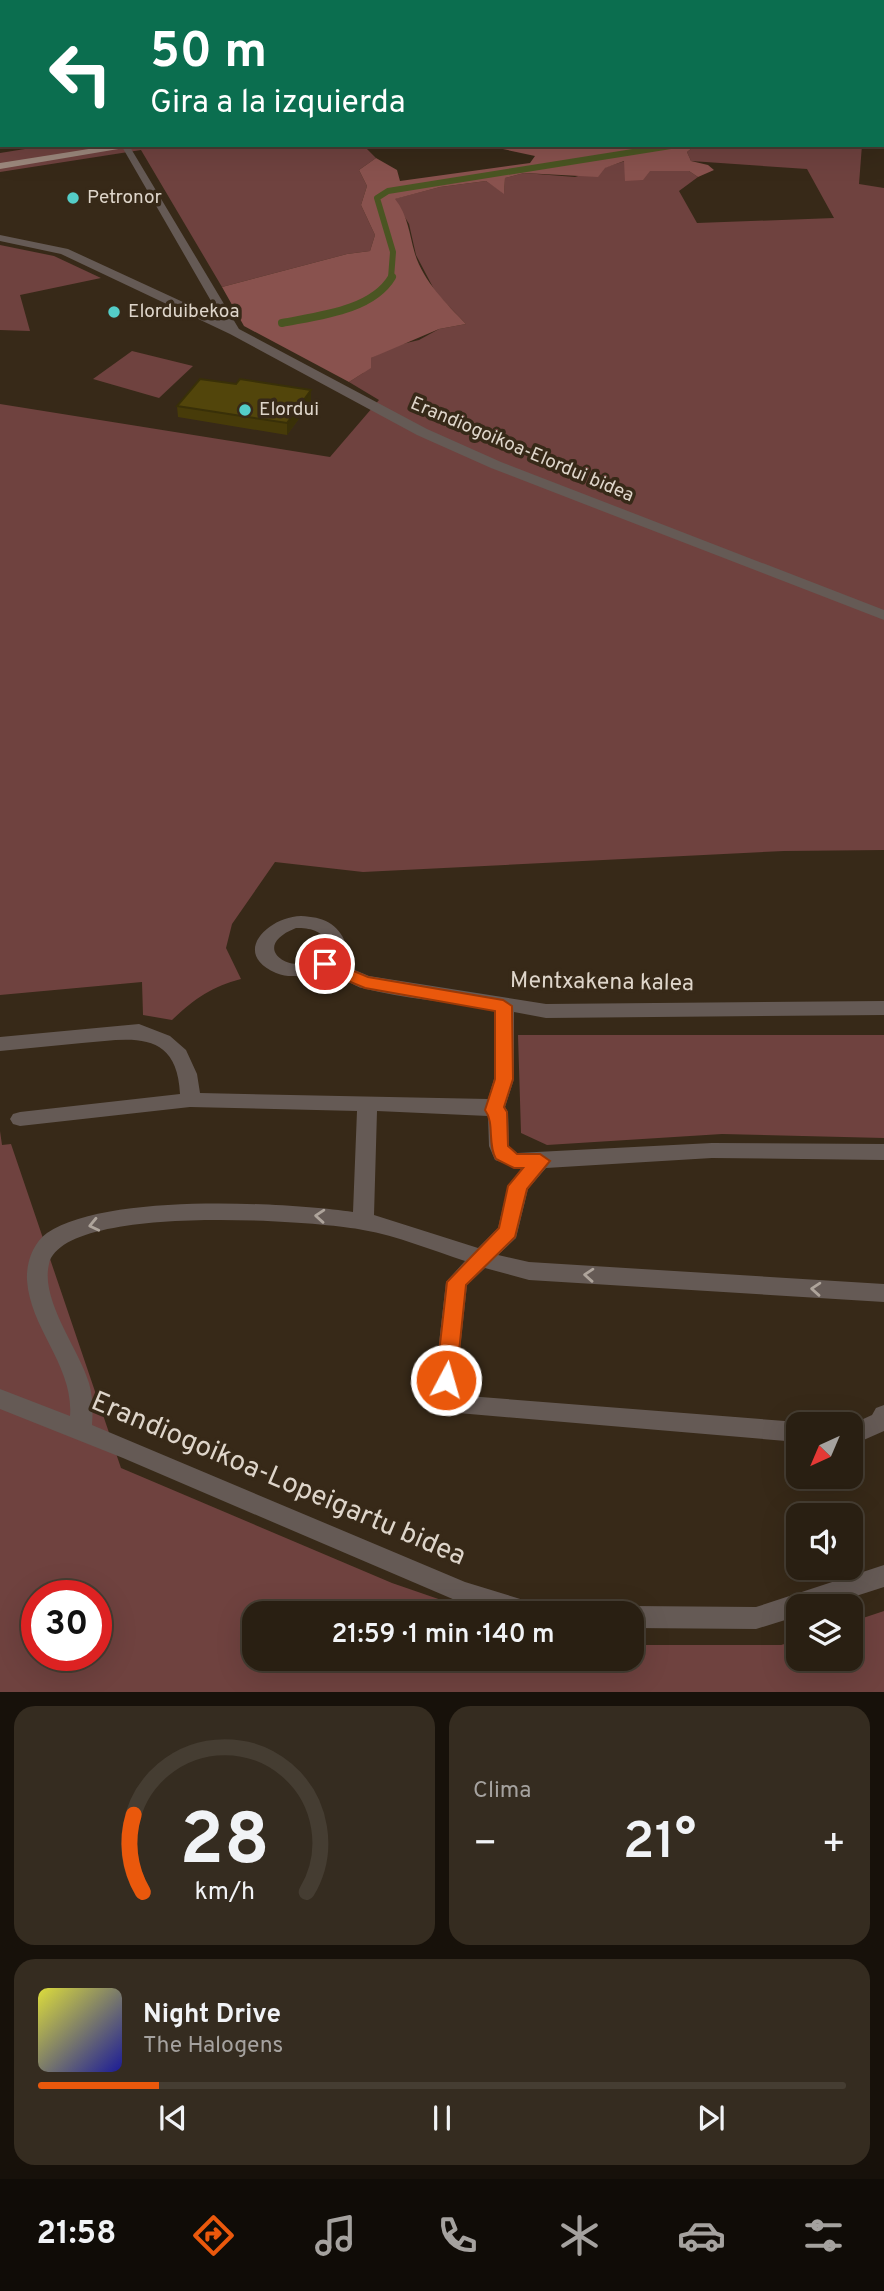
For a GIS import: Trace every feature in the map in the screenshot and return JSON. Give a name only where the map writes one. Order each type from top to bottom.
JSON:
[{"type":"main road","points":[[0,166],[124,147]]},
{"type":"street","points":[[132,147],[234,331]]},
{"type":"street","name":"Erandiogoikoa-Elordui bidea","points":[[0,238],[64,251],[234,331],[422,432],[496,465],[884,615]]},
{"type":"street","name":"Mentxakena kalea","points":[[325,964],[365,982],[546,1011],[884,1008]]},
{"type":"street","points":[[494,1110],[504,1079],[503,1006]]},
{"type":"street","points":[[0,1044],[139,1031],[160,1037],[174,1048],[190,1073],[190,1100]]},
{"type":"street","points":[[20,1119],[190,1100],[488,1106],[498,1112],[499,1146],[502,1154],[514,1161],[662,1151],[784,1148],[884,1152]]},
{"type":"street","points":[[363,1221],[367,1105]]},
{"type":"street","points":[[540,1161],[518,1186],[508,1231],[457,1282],[443,1404],[786,1431]]},
{"type":"street","points":[[80,1431],[84,1413],[77,1375],[36,1285],[38,1258],[51,1242],[66,1231],[138,1215],[227,1210],[329,1216],[407,1232],[481,1258],[529,1271],[884,1293]]},
{"type":"street","name":"Erandiogoikoa-Lopeigartu bidea","points":[[0,1399],[462,1591],[493,1601]]},
{"type":"street","points":[[863,1430],[881,1422],[884,1415]]},
{"type":"street","points":[[644,1617],[756,1618],[884,1576]]},
{"type":"shaded area","points":[[38,147],[365,147],[376,158],[359,170],[367,186],[361,205],[375,235],[370,251],[347,254],[222,287],[141,150],[0,172],[0,153]]},
{"type":"shaded area","points":[[493,147],[693,147],[687,152],[691,161],[708,165],[714,170],[698,177],[689,171],[650,171],[643,180],[625,181],[624,161],[605,168],[598,177],[524,173],[505,178],[504,194],[486,181],[440,187],[395,199],[405,218],[424,274],[436,292],[466,324],[439,329],[371,358],[371,368],[349,382],[244,326],[222,287],[347,254],[370,251],[375,235],[361,205],[367,186],[359,170],[376,158],[397,170],[400,181],[530,163],[535,156]]},
{"type":"shaded area","points":[[693,147],[862,147],[859,184],[884,188],[884,850],[784,851],[363,872],[275,862],[232,924],[226,948],[241,979],[204,995],[172,1020],[143,1015],[142,982],[0,995],[0,404],[330,457],[379,400],[349,382],[363,373],[371,358],[394,346],[419,340],[439,329],[466,324],[436,293],[416,255],[409,224],[394,199],[440,187],[486,181],[504,193],[505,178],[524,173],[575,177],[625,161],[650,171],[689,171],[698,177],[679,191],[697,223],[834,218],[807,169],[691,161],[687,152]]},
{"type":"shaded area","points":[[0,245],[54,256],[101,278],[20,295],[30,331],[0,330]]},
{"type":"shaded area","points":[[132,351],[193,366],[159,398],[93,379]]},
{"type":"shaded area","points":[[518,1035],[884,1035],[884,1138],[722,1134],[547,1145],[521,1133]]},
{"type":"shaded area","points":[[0,1131],[2,1145],[11,1144],[121,1468],[392,1583],[444,1601],[242,1601],[242,1671],[644,1671],[644,1645],[786,1644],[786,1671],[863,1671],[863,1618],[884,1611],[884,1692],[0,1692]]},
{"type":"building","name":"Elordui","points":[[200,379],[236,384],[240,379],[311,390],[287,423],[177,406]]},
{"type":"waterway","points":[[391,278],[393,252],[377,198],[388,191],[664,147]]},
{"type":"waterway","points":[[282,323],[358,305],[371,298],[392,277]]},
{"type":"place","name":"Petronor","points":[[73,198]]},
{"type":"place","name":"Elorduibekoa","points":[[114,312]]},
{"type":"place","name":"Elordui","points":[[245,410]]},
{"type":"route","points":[[325,964],[365,982],[503,1006],[504,1079],[494,1110],[498,1112],[499,1146],[502,1154],[514,1161],[540,1161],[518,1186],[508,1231],[502,1240],[469,1267],[457,1282],[446,1380]]}]
